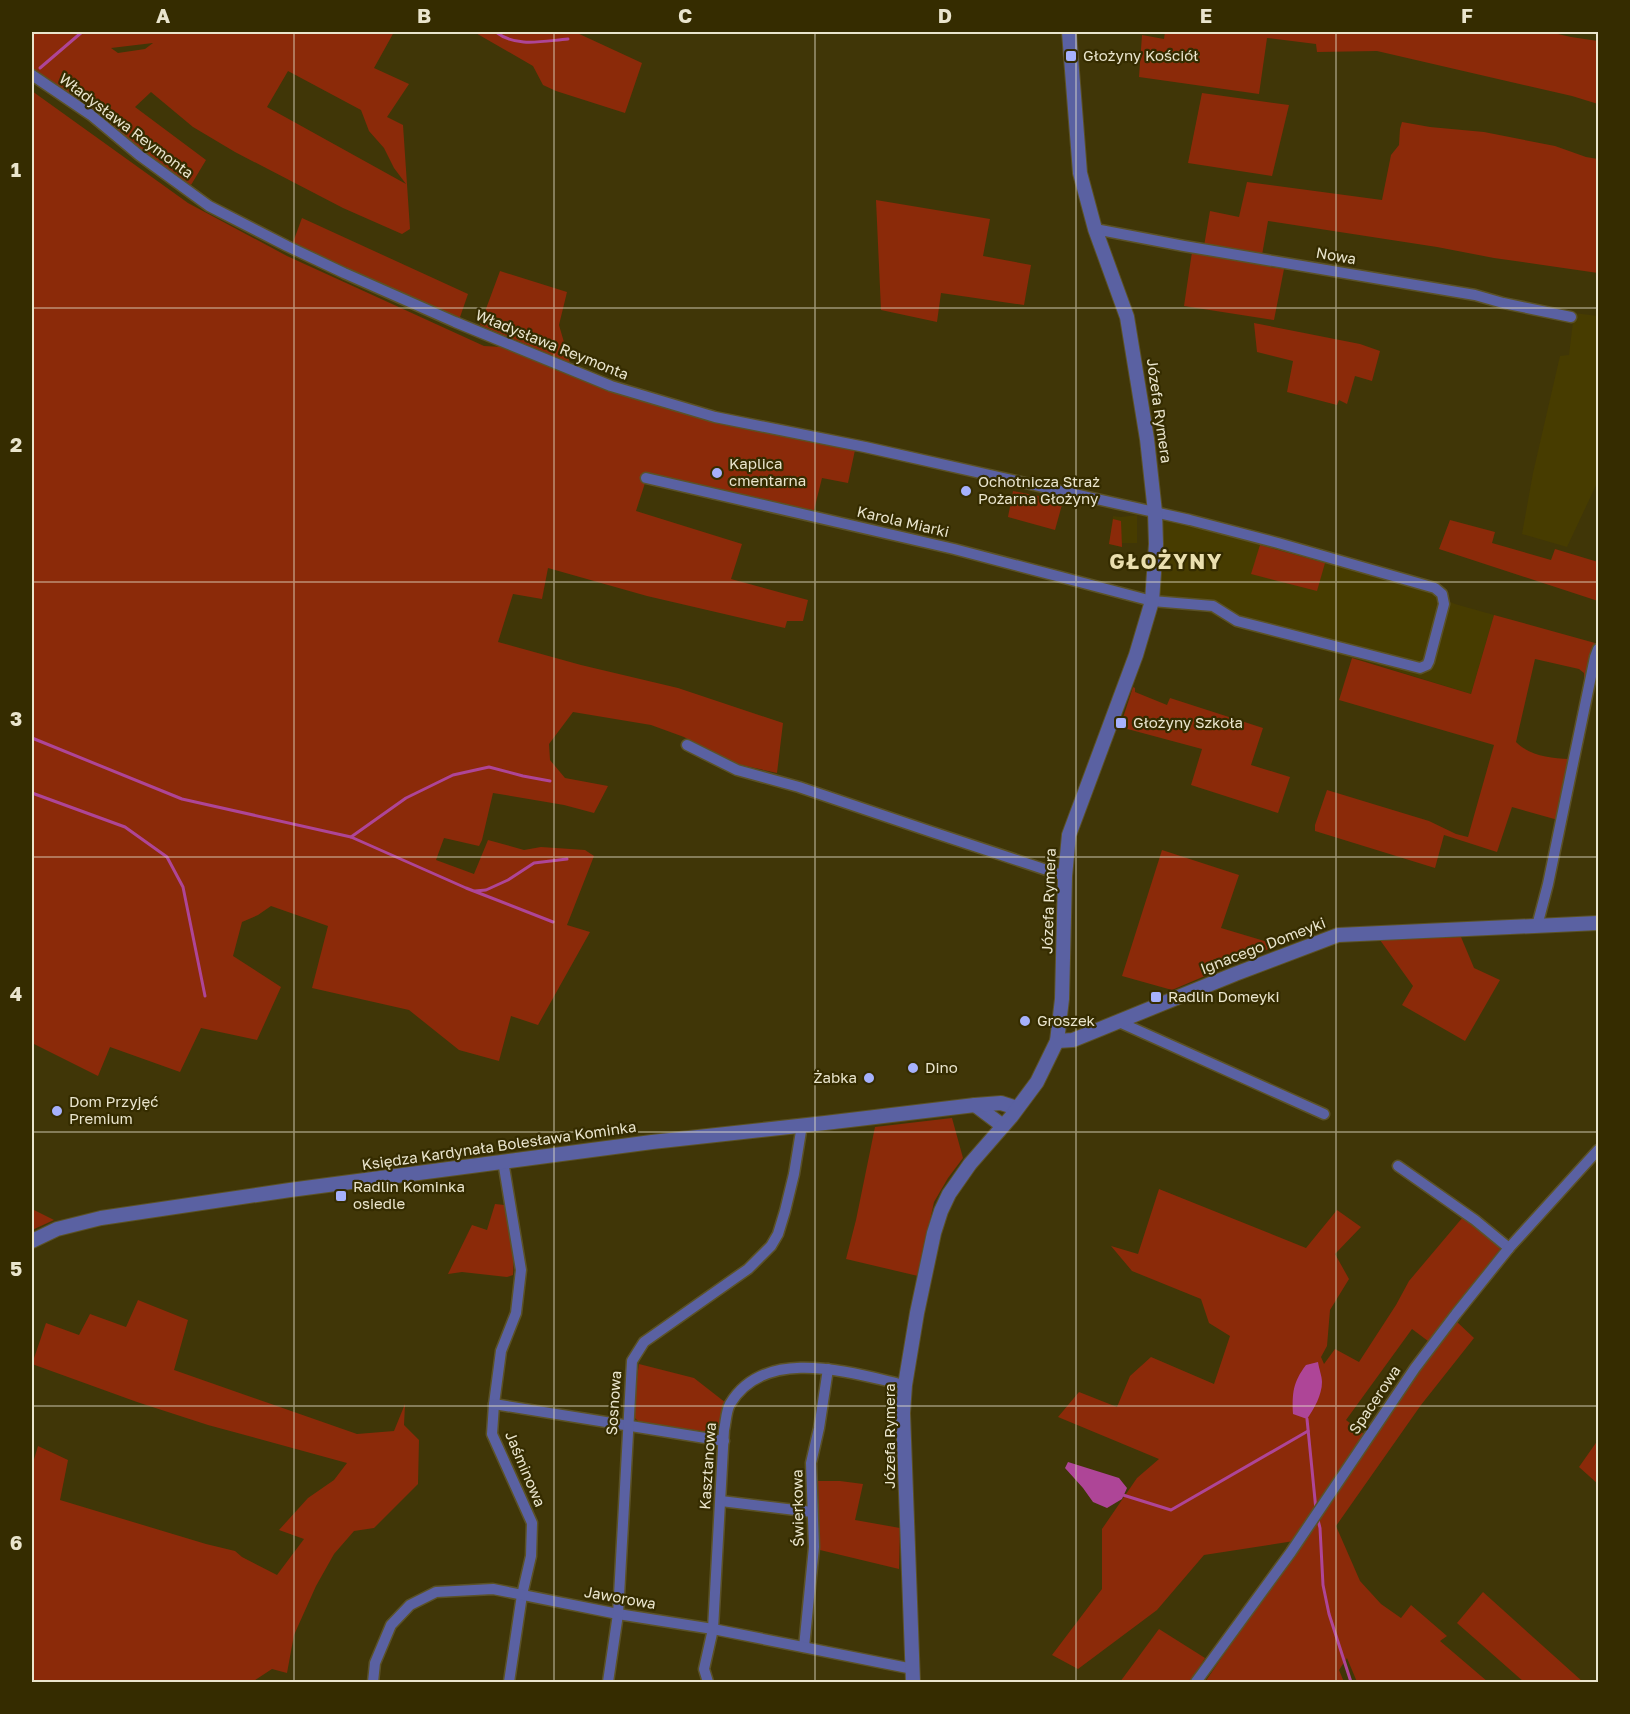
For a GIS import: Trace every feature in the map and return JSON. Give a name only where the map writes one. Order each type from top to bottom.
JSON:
[{"type":"street","name":"Józefa Rymera","points":[[913,1676],[903,1413],[904,1385],[934,1233],[949,1194],[970,1164],[1037,1082],[1057,1041],[1062,999],[1068,835],[1136,655],[1152,601],[1156,558],[1155,512],[1145,427],[1127,317],[1095,229],[1080,173],[1068,32]]},
{"type":"street","name":"Władysława Reymonta","points":[[32,75],[91,115],[139,155],[218,211],[344,273],[455,322],[611,386],[715,417],[854,445],[1155,512],[1278,543],[1435,588],[1442,594],[1444,603],[1429,661],[1420,668],[1237,621],[1213,606],[1152,601]]},
{"type":"street","name":"Nowa","points":[[1095,229],[1476,295],[1571,317]]},
{"type":"street","name":"Karola Miarki","points":[[646,478],[954,549],[1152,601]]},
{"type":"street","points":[[1537,926],[1551,872],[1595,657],[1599,649]]},
{"type":"street","points":[[687,745],[736,770],[799,787],[1065,876]]},
{"type":"street","name":"Ignacego Domeyki","points":[[1057,1041],[1073,1040],[1338,935],[1599,923]]},
{"type":"street","points":[[1119,1022],[1324,1114]]},
{"type":"street","name":"Księdza Kardynała Bolesława Kominka","points":[[32,1241],[57,1229],[100,1218],[502,1161],[975,1105],[1001,1103],[1017,1108]]},
{"type":"street","points":[[975,1105],[1003,1126]]},
{"type":"street","name":"Sosnowa","points":[[608,1683],[618,1614],[632,1360],[644,1342],[748,1269],[771,1246],[778,1234],[785,1211],[802,1125]]},
{"type":"street","name":"Spacerowa","points":[[1196,1683],[1291,1552],[1414,1368],[1509,1248],[1599,1150]]},
{"type":"street","name":"Jaśminowa","points":[[502,1161],[521,1270],[516,1313],[501,1351],[492,1434],[532,1523],[531,1556],[522,1595],[509,1683]]},
{"type":"street","points":[[1398,1166],[1475,1220],[1509,1248]]},
{"type":"street","name":"Kasztanowa","points":[[708,1683],[704,1669],[713,1629],[724,1430],[729,1406],[743,1386],[761,1376],[789,1367],[828,1369],[904,1385]]},
{"type":"street","name":"Świerkowa","points":[[804,1647],[814,1547],[812,1462],[828,1369]]},
{"type":"street","points":[[494,1404],[724,1441]]},
{"type":"street","points":[[721,1501],[812,1512]]},
{"type":"street","name":"Jaworowa","points":[[373,1683],[375,1663],[391,1625],[410,1605],[436,1592],[493,1589],[804,1647],[913,1676]]},
{"type":"shaded area","points":[[32,32],[394,32],[374,68],[409,84],[387,117],[403,125],[410,229],[402,234],[343,208],[235,152],[193,127],[151,92],[135,107],[206,160],[191,185],[135,146],[87,107],[32,74],[34,38],[32,44]],"holes":[[[153,43],[145,49],[118,53],[111,48]],[[288,71],[361,110],[369,131],[384,148],[394,168],[406,184],[267,107]]]},
{"type":"shaded area","points":[[474,32],[575,32],[642,63],[625,113],[543,85],[533,66]]},
{"type":"shaded area","points":[[1165,32],[1549,32],[1598,41],[1598,104],[1377,51],[1317,52],[1316,44],[1267,38],[1259,94],[1139,77],[1142,35],[1164,39]]},
{"type":"shaded area","points":[[32,91],[188,203],[287,256],[484,346],[502,347],[591,384],[711,421],[855,450],[848,483],[822,478],[813,514],[645,483],[636,511],[742,544],[731,579],[808,600],[803,621],[787,621],[785,628],[647,596],[548,568],[542,599],[513,594],[498,642],[678,688],[783,723],[777,773],[732,763],[684,737],[651,725],[573,712],[549,744],[550,760],[565,778],[608,786],[594,813],[564,805],[493,793],[479,846],[444,838],[436,860],[474,874],[488,840],[524,850],[541,847],[585,850],[594,856],[567,925],[590,932],[538,1025],[511,1016],[499,1061],[459,1050],[409,1010],[312,988],[328,926],[271,906],[242,922],[233,956],[281,987],[257,1040],[201,1028],[180,1072],[110,1047],[98,1076],[32,1043]]},
{"type":"shaded area","points":[[1202,93],[1289,105],[1272,176],[1188,163]]},
{"type":"shaded area","points":[[1402,122],[1484,132],[1555,146],[1598,159],[1598,273],[1268,221],[1262,255],[1204,246],[1210,211],[1239,217],[1247,182],[1382,200],[1391,155],[1399,145]]},
{"type":"shaded area","points":[[876,200],[990,219],[983,256],[1031,265],[1024,305],[941,293],[937,322],[881,310]]},
{"type":"shaded area","points":[[302,218],[468,294],[459,320],[292,245]]},
{"type":"shaded area","points":[[1192,252],[1267,263],[1270,267],[1284,269],[1274,320],[1184,306]]},
{"type":"shaded area","points":[[500,271],[567,292],[559,325],[570,363],[480,325]]},
{"type":"shaded area","points":[[1574,313],[1598,316],[1598,481],[1567,547],[1522,534],[1533,473],[1560,356],[1569,355]]},
{"type":"shaded area","points":[[1254,323],[1360,344],[1380,351],[1372,381],[1355,376],[1347,404],[1339,400],[1337,405],[1287,392],[1293,361],[1257,352]]},
{"type":"shaded area","points":[[1013,491],[1063,501],[1055,530],[1008,517]]},
{"type":"shaded area","points":[[1137,515],[1137,543],[1122,543],[1122,547],[1109,544],[1113,516]]},
{"type":"shaded area","points":[[1163,518],[1233,534],[1415,586],[1455,604],[1494,615],[1471,694],[1378,665],[1241,629],[1205,611],[1158,604]]},
{"type":"shaded area","points":[[1113,519],[1121,521],[1122,547],[1109,544]]},
{"type":"shaded area","points":[[1450,520],[1495,532],[1492,543],[1551,560],[1555,549],[1598,562],[1598,601],[1439,549]]},
{"type":"shaded area","points":[[1260,545],[1325,563],[1317,591],[1251,574]]},
{"type":"shaded area","points":[[1494,615],[1595,643],[1584,683],[1584,673],[1579,669],[1535,659],[1516,742],[1534,753],[1569,759],[1558,820],[1512,807],[1497,852],[1444,835],[1435,868],[1315,831],[1327,790],[1429,821],[1468,837],[1494,745],[1339,700],[1352,658],[1471,694]]},
{"type":"shaded area","points":[[1133,687],[1135,692],[1167,705],[1170,698],[1263,728],[1251,765],[1290,777],[1278,813],[1191,785],[1202,749],[1120,727]]},
{"type":"shaded area","points":[[1162,850],[1239,875],[1221,928],[1278,945],[1172,990],[1122,976]]},
{"type":"shaded area","points":[[1461,937],[1474,968],[1500,980],[1465,1041],[1402,1005],[1413,986],[1380,940]]},
{"type":"shaded area","points":[[952,1118],[963,1158],[934,1202],[918,1276],[846,1259],[875,1127]]},
{"type":"shaded area","points":[[1159,1189],[1306,1248],[1337,1210],[1361,1227],[1335,1254],[1349,1279],[1330,1310],[1327,1346],[1321,1357],[1324,1364],[1335,1349],[1359,1362],[1409,1281],[1463,1217],[1501,1248],[1428,1341],[1412,1329],[1346,1420],[1364,1434],[1294,1541],[1204,1555],[1157,1610],[1078,1669],[1052,1655],[1102,1589],[1102,1529],[1137,1478],[1159,1459],[1058,1417],[1079,1392],[1117,1407],[1130,1376],[1151,1357],[1214,1384],[1230,1336],[1209,1323],[1201,1299],[1132,1271],[1111,1246],[1138,1254]]},
{"type":"shaded area","points":[[495,1204],[504,1205],[512,1240],[513,1275],[507,1277],[462,1272],[448,1274],[472,1225],[487,1230]]},
{"type":"shaded area","points":[[32,1209],[54,1220],[32,1230]]},
{"type":"shaded area","points":[[138,1300],[188,1320],[174,1370],[357,1434],[394,1431],[405,1404],[404,1425],[419,1440],[418,1484],[374,1528],[354,1531],[334,1554],[316,1586],[294,1635],[287,1673],[272,1669],[252,1682],[32,1682],[32,1466],[38,1446],[68,1460],[60,1500],[235,1551],[277,1575],[304,1539],[279,1530],[308,1498],[334,1480],[347,1463],[208,1425],[32,1364],[46,1323],[79,1335],[90,1314],[126,1327]]},
{"type":"shaded area","points":[[1456,1321],[1474,1338],[1421,1405],[1336,1526],[1360,1581],[1381,1604],[1401,1618],[1411,1605],[1447,1636],[1440,1641],[1488,1682],[1357,1682],[1347,1658],[1339,1670],[1344,1682],[1205,1682],[1425,1360]]},
{"type":"shaded area","points":[[1318,1362],[1322,1387],[1317,1402],[1307,1419],[1293,1414],[1294,1388],[1306,1365]]},
{"type":"shaded area","points":[[639,1364],[694,1378],[726,1403],[720,1424],[710,1432],[640,1423],[635,1418],[633,1403]]},
{"type":"shaded area","points":[[1598,1440],[1598,1484],[1579,1467]]},
{"type":"shaded area","points":[[1068,1462],[1119,1478],[1127,1488],[1122,1499],[1107,1508],[1093,1502],[1065,1468]]},
{"type":"shaded area","points":[[818,1481],[863,1484],[855,1520],[900,1528],[899,1569],[820,1550]]},
{"type":"shaded area","points":[[1483,1592],[1583,1682],[1524,1682],[1457,1623]]},
{"type":"shaded area","points":[[1159,1629],[1205,1658],[1190,1682],[1120,1682]]},
{"type":"waterway","points":[[40,68],[82,32]]},
{"type":"waterway","points":[[496,32],[521,42],[568,39]]},
{"type":"waterway","points":[[32,738],[182,799],[351,837],[466,888],[553,922]]},
{"type":"waterway","points":[[351,837],[406,798],[453,775],[489,767],[550,781]]},
{"type":"waterway","points":[[32,793],[125,827],[167,857],[183,887],[205,996]]},
{"type":"waterway","points":[[475,891],[486,890],[508,880],[534,863],[567,859]]},
{"type":"waterway","points":[[1307,1419],[1316,1510]]},
{"type":"waterway","points":[[1123,1495],[1171,1510],[1308,1431]]},
{"type":"waterway","points":[[1318,1520],[1323,1585],[1329,1614],[1351,1682]]},
{"type":"place","name":"Głożyny Kościół","points":[[1071,56]]},
{"type":"place","name":"Kaplica cmentarna","points":[[717,473]]},
{"type":"place","name":"Ochotnicza Straż Pożarna Głożyny","points":[[966,491]]},
{"type":"place","name":"Głożyny Szkoła","points":[[1121,723]]},
{"type":"place","name":"Radlin Domeyki","points":[[1156,997]]},
{"type":"place","name":"Groszek","points":[[1025,1021]]},
{"type":"place","name":"Dino","points":[[913,1068]]},
{"type":"place","name":"Żabka","points":[[869,1078]]},
{"type":"place","name":"Dom Przyjęć Premium","points":[[57,1111]]},
{"type":"place","name":"Radlin Kominka osiedle","points":[[341,1196]]},
{"type":"district","name":"GŁOŻYNY","points":[[1166,562]]}]
